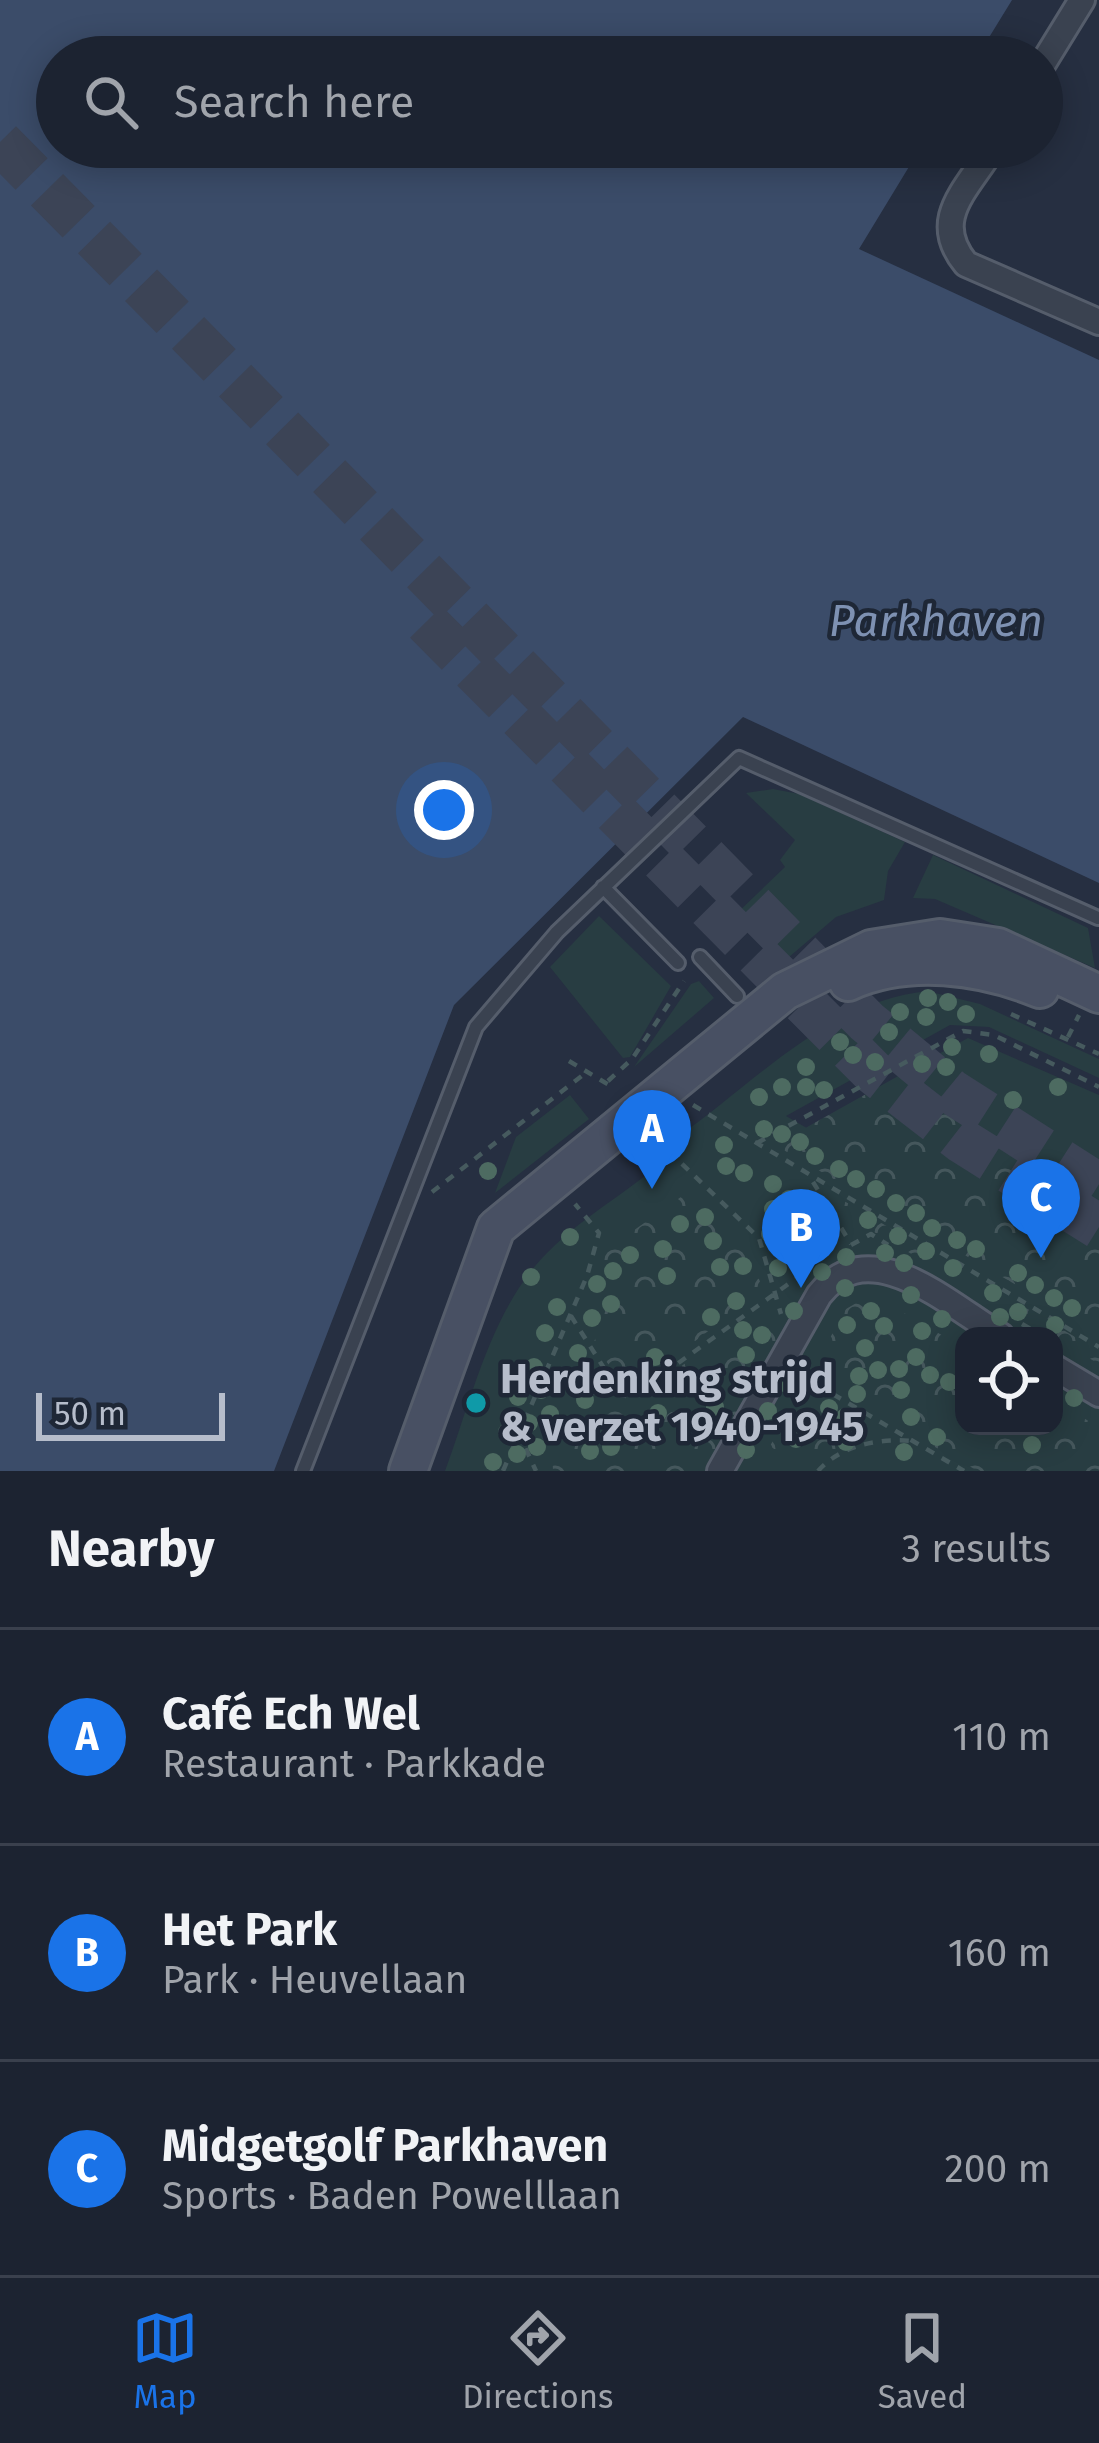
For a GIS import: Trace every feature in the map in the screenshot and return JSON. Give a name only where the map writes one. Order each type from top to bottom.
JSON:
[{"type":"street","points":[[1060,36],[1082,0]]},
{"type":"street","points":[[980,168],[948,220],[951,246],[966,264],[1099,322]]},
{"type":"street","points":[[408,1471],[474,1294],[486,1242],[508,1214],[675,1094],[822,996],[885,970],[930,966],[986,972],[1087,1013]]},
{"type":"street","points":[[474,1294],[513,1243],[650,1131],[675,1094]]},
{"type":"street","points":[[720,1471],[800,1354],[824,1289],[862,1265],[890,1270],[986,1327]]},
{"type":"street","points":[[1063,1372],[1099,1394]]},
{"type":"lane","points":[[303,1471],[476,1027],[603,886],[739,758],[1098,918]]},
{"type":"lane","points":[[603,886],[678,963]]},
{"type":"lane","points":[[700,957],[737,996]]},
{"type":"path","points":[[608,1081],[632,1059],[700,957]]},
{"type":"path","points":[[757,1143],[962,1031],[994,1035],[1099,1087]]},
{"type":"path","points":[[569,1061],[608,1081],[618,1093]]},
{"type":"path","points":[[403,1215],[589,1071]]},
{"type":"path","points":[[675,1094],[1099,1347]]},
{"type":"path","points":[[650,1131],[752,1228],[775,1291]]},
{"type":"path","points":[[811,1177],[862,1265]]},
{"type":"path","points":[[503,1471],[571,1316],[599,1233],[567,1195]]},
{"type":"path","points":[[571,1316],[621,1395],[631,1397],[813,1268]]},
{"type":"path","points":[[800,1354],[801,1375]]},
{"type":"path","points":[[800,1354],[801,1375]]},
{"type":"path","points":[[801,1375],[964,1471]]},
{"type":"path","points":[[518,1432],[536,1471]]},
{"type":"path","points":[[818,1471],[847,1450],[891,1439],[918,1442]]},
{"type":"green space","points":[[773,789],[799,794],[905,842],[888,871],[884,900],[836,917],[782,963],[733,917],[785,867],[780,860],[795,840],[746,793]]},
{"type":"green space","points":[[933,855],[1088,928],[1095,968],[935,899],[913,898]]},
{"type":"green space","points":[[599,916],[671,986],[630,1057],[623,1058],[550,967]]},
{"type":"green space","points":[[699,981],[714,998],[634,1067],[691,984]]},
{"type":"green space","points":[[927,991],[980,1004],[1099,1059],[1099,1078],[989,1027],[950,1025],[786,1116],[876,1168],[998,1146],[909,1070],[968,1038],[1099,1095],[1099,1471],[445,1471],[497,1328],[528,1275],[547,1253],[662,1162],[677,1148],[675,1139],[792,1049],[855,1011]]},
{"type":"green space","points":[[909,1070],[1028,1169],[1099,1220],[1099,1333],[775,1145]]},
{"type":"green space","points":[[570,1095],[589,1119],[495,1193],[516,1137]]},
{"type":"green space","points":[[695,1187],[739,1230],[763,1289],[630,1391],[593,1345],[605,1311],[593,1280],[602,1244],[616,1227],[623,1238]]},
{"type":"green space","points":[[827,1191],[1058,1327],[1036,1327],[869,1229],[852,1238]]},
{"type":"green space","points":[[865,1298],[885,1302],[955,1343],[955,1435],[1063,1435],[1063,1406],[1099,1427],[1099,1471],[978,1471],[824,1385],[815,1365],[846,1309]]},
{"type":"green space","points":[[747,1318],[767,1319],[779,1343],[708,1471],[553,1471],[552,1443],[587,1355],[619,1405],[627,1406]]},
{"type":"green space","points":[[1063,1330],[1099,1351],[1099,1364],[1063,1343]]},
{"type":"green space","points":[[808,1395],[868,1424],[875,1434],[826,1457],[791,1461],[770,1446],[798,1397]]},
{"type":"water","name":"Parkhaven","points":[[0,0],[1012,0],[990,36],[36,36],[36,168],[908,168],[859,249],[1099,360],[1099,883],[743,717],[454,1005],[274,1471],[0,1471]]},
{"type":"tunnel","points":[[0,142],[867,1022],[952,1092],[1099,1186]]},
{"type":"tunnel","points":[[426,622],[873,1072],[962,1141],[1099,1227]]},
{"type":"place","name":"Café Ech Wel","points":[[652,1189]]},
{"type":"place","name":"Midgetgolf Parkhaven","points":[[1041,1258]]},
{"type":"place","name":"Het Park","points":[[801,1288]]},
{"type":"place","name":"Herdenking strijd & verzet 1940-1945","points":[[476,1403]]}]
